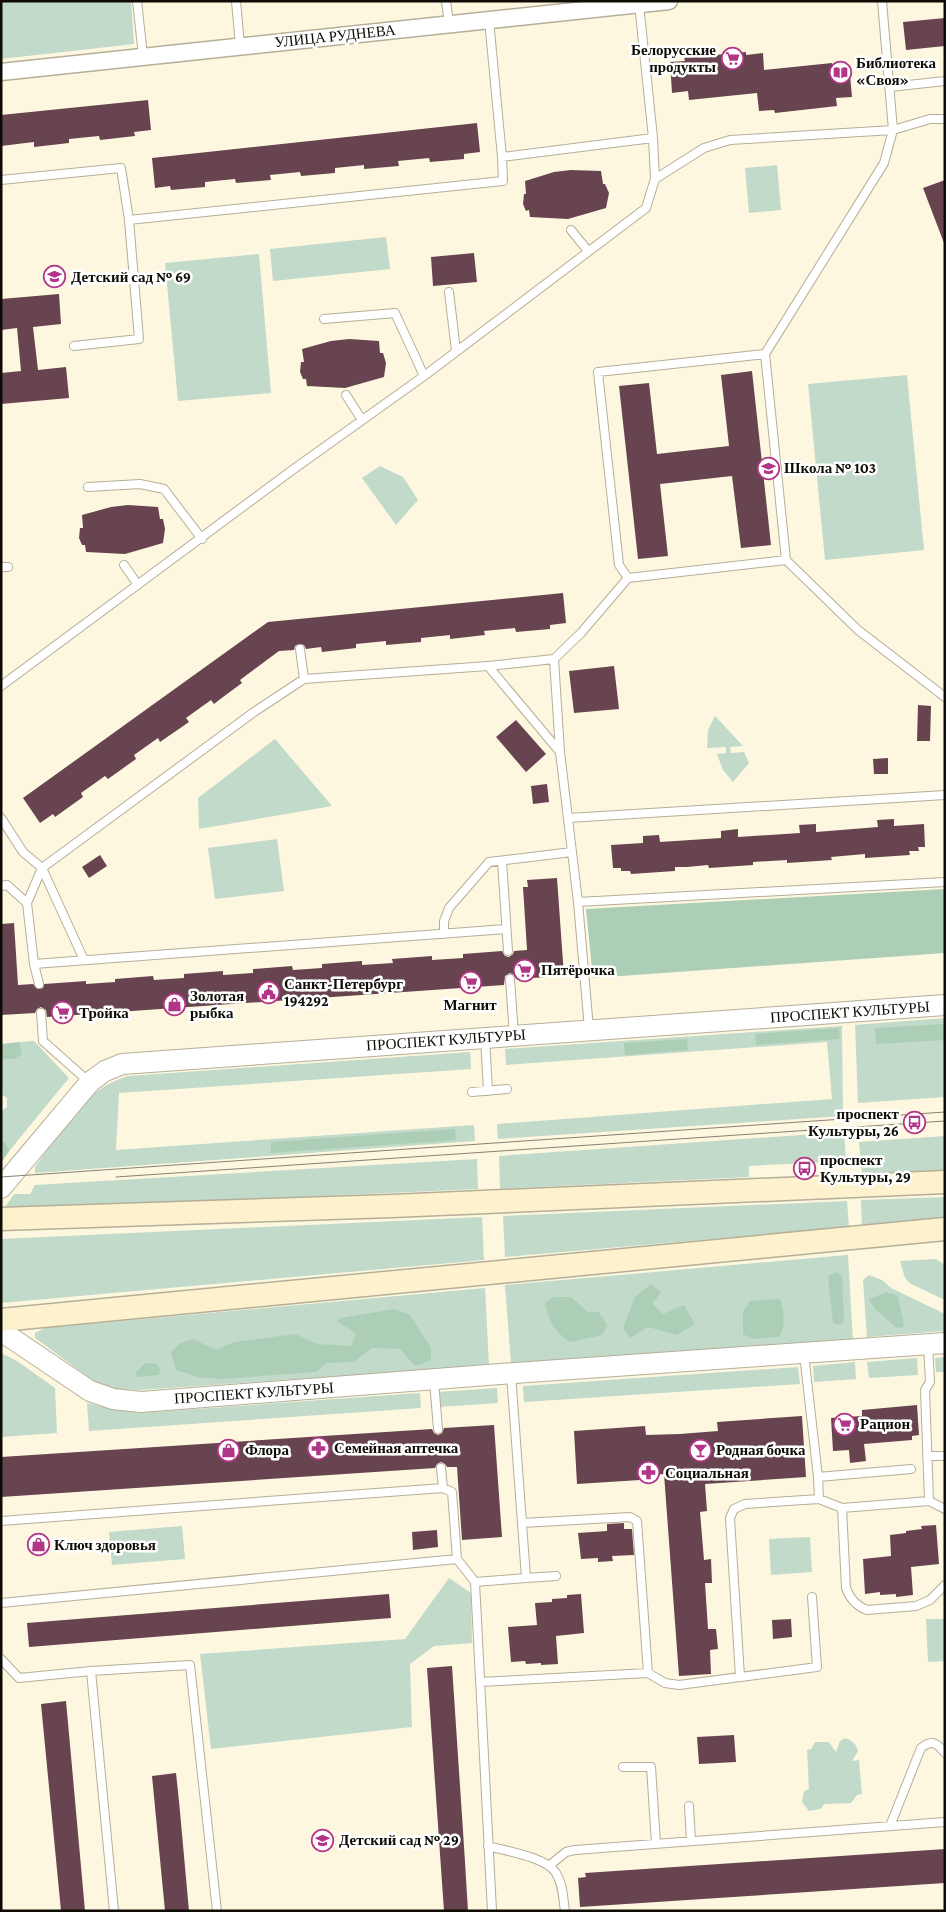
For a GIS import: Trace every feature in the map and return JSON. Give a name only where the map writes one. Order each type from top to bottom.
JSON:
[{"type":"main road","points":[[1,1218],[392,1206],[945,1182]]},
{"type":"main road","points":[[1,1320],[945,1229]]},
{"type":"street","name":"УЛИЦА РУДНЕВА","points":[[1,72],[489,20],[584,6],[669,1]]},
{"type":"street","name":"ПРОСПЕКТ КУЛЬТУРЫ","points":[[1,1188],[90,1082],[105,1071],[122,1064],[945,1005]]},
{"type":"street","name":"ПРОСПЕКТ КУЛЬТУРЫ","points":[[1,1330],[90,1390],[113,1399],[141,1402],[511,1373],[936,1344]]},
{"type":"lane","points":[[137,1],[142,56]]},
{"type":"lane","points":[[236,1],[240,46]]},
{"type":"lane","points":[[446,1],[449,24]]},
{"type":"lane","points":[[882,1],[893,130],[884,163],[764,354],[786,560],[858,630],[945,697]]},
{"type":"lane","points":[[1,686],[202,539],[291,471],[424,376],[646,208],[655,179],[653,138],[639,4]]},
{"type":"lane","points":[[129,220],[503,181],[489,20]]},
{"type":"lane","points":[[890,87],[945,80]]},
{"type":"lane","points":[[655,179],[704,148],[730,140],[893,130],[930,119],[945,119]]},
{"type":"lane","points":[[502,157],[653,138]]},
{"type":"lane","points":[[1,180],[122,168],[129,220],[139,339],[74,346]]},
{"type":"lane","points":[[571,230],[588,251]]},
{"type":"lane","points":[[449,292],[456,351]]},
{"type":"lane","points":[[324,319],[395,313],[424,376]]},
{"type":"lane","points":[[628,578],[619,565],[598,372],[764,354]]},
{"type":"lane","points":[[346,395],[362,420]]},
{"type":"lane","points":[[88,487],[140,484],[164,488],[202,539]]},
{"type":"lane","points":[[38,984],[27,903],[42,868],[280,693],[304,679],[488,666],[554,659],[581,633],[628,578],[786,560]]},
{"type":"lane","points":[[124,564],[138,585]]},
{"type":"lane","points":[[300,649],[304,679]]},
{"type":"lane","points":[[554,659],[560,752],[578,902],[589,1031]]},
{"type":"lane","points":[[488,666],[560,752]]},
{"type":"lane","points":[[568,818],[945,795]]},
{"type":"lane","points":[[1,818],[23,852],[42,868],[84,960]]},
{"type":"lane","points":[[444,934],[444,921],[450,908],[489,862],[572,852]]},
{"type":"lane","points":[[502,861],[508,951]]},
{"type":"lane","points":[[578,902],[945,882]]},
{"type":"lane","points":[[1,886],[7,886],[27,903]]},
{"type":"lane","points":[[34,964],[506,929]]},
{"type":"lane","points":[[510,979],[514,1035]]},
{"type":"lane","points":[[41,1013],[43,1041],[90,1082]]},
{"type":"lane","points":[[485,1037],[488,1091]]},
{"type":"lane","points":[[472,1092],[507,1089]]},
{"type":"lane","points":[[929,1501],[925,1390],[930,1382],[936,1344]]},
{"type":"lane","points":[[804,1352],[819,1499]]},
{"type":"lane","points":[[511,1373],[526,1578]]},
{"type":"lane","points":[[434,1380],[438,1428]]},
{"type":"lane","points":[[927,1456],[945,1456]]},
{"type":"lane","points":[[441,1468],[443,1488]]},
{"type":"lane","points":[[818,1477],[911,1469]]},
{"type":"lane","points":[[1,1521],[443,1488],[452,1492],[457,1559],[475,1582],[492,1911]]},
{"type":"lane","points":[[740,1676],[736,1631],[731,1513],[739,1506],[819,1499],[842,1508],[929,1501],[945,1509]]},
{"type":"lane","points":[[842,1508],[846,1588],[849,1595],[860,1608],[867,1610],[916,1606],[930,1600],[945,1585]]},
{"type":"lane","points":[[522,1523],[635,1518],[638,1523],[648,1673]]},
{"type":"lane","points":[[1,1603],[457,1559]]},
{"type":"lane","points":[[475,1582],[556,1576]]},
{"type":"lane","points":[[480,1682],[648,1673],[665,1683],[679,1685],[817,1667],[812,1598]]},
{"type":"lane","points":[[1,1659],[19,1678],[91,1671],[190,1665],[217,1911]]},
{"type":"lane","points":[[91,1671],[114,1911]]},
{"type":"lane","points":[[890,1826],[921,1748],[933,1742],[940,1746],[945,1753]]},
{"type":"lane","points":[[623,1767],[651,1767],[656,1843]]},
{"type":"lane","points":[[689,1806],[691,1841]]},
{"type":"lane","points":[[550,1865],[566,1852],[574,1850],[945,1822]]},
{"type":"lane","points":[[488,1846],[540,1860],[550,1865],[556,1871],[561,1884],[566,1911]]},
{"type":"green space","points":[[1,1],[131,1],[134,44],[1,59]]},
{"type":"green space","points":[[777,165],[781,210],[749,213],[745,168]]},
{"type":"green space","points":[[386,237],[390,269],[273,281],[270,249]]},
{"type":"green space","points":[[259,254],[271,393],[178,401],[165,263]]},
{"type":"green space","points":[[907,375],[924,550],[825,560],[808,384]]},
{"type":"green space","points":[[380,466],[403,477],[418,500],[396,525],[362,478]]},
{"type":"green space","points":[[715,716],[743,746],[730,747],[731,753],[744,752],[749,763],[733,782],[723,770],[717,754],[726,753],[726,747],[707,748],[708,730]]},
{"type":"green space","points":[[275,739],[332,806],[199,829],[198,798]]},
{"type":"green space","points":[[277,839],[284,891],[215,899],[208,848]]},
{"type":"green space","points":[[945,889],[945,953],[593,978],[586,909]]},
{"type":"green space","points":[[945,1018],[945,1097],[858,1103],[855,1025]]},
{"type":"green space","points":[[945,1024],[945,1040],[876,1044],[875,1028]]},
{"type":"green space","points":[[842,1026],[843,1116],[498,1139],[497,1124],[832,1099],[827,1042],[506,1065],[505,1049]]},
{"type":"green space","points":[[839,1028],[840,1039],[756,1045],[755,1034]]},
{"type":"green space","points":[[687,1039],[688,1050],[625,1055],[624,1043]]},
{"type":"green space","points":[[34,1041],[69,1078],[10,1150],[4,1141],[1,1141],[1,1111],[7,1107],[7,1098],[1,1094],[1,1060],[15,1059],[22,1054],[20,1042]]},
{"type":"green space","points":[[20,1042],[22,1054],[15,1059],[1,1060],[1,1044]]},
{"type":"green space","points":[[470,1052],[471,1069],[119,1093],[116,1150],[474,1125],[475,1141],[35,1173],[35,1167],[54,1139],[85,1101],[112,1082],[128,1076]]},
{"type":"green space","points":[[455,1129],[456,1140],[271,1153],[271,1142]]},
{"type":"green space","points":[[844,1132],[846,1161],[749,1166],[749,1177],[500,1189],[499,1156]]},
{"type":"green space","points":[[945,1136],[945,1170],[862,1173],[859,1142]]},
{"type":"green space","points":[[1,1141],[4,1141],[10,1150],[1,1163]]},
{"type":"green space","points":[[477,1159],[478,1189],[3,1210],[14,1194],[30,1194],[35,1185]]},
{"type":"green space","points":[[945,1197],[945,1219],[862,1227],[861,1200]]},
{"type":"green space","points":[[847,1201],[849,1227],[505,1257],[503,1216]]},
{"type":"green space","points":[[482,1217],[484,1260],[1,1303],[1,1239]]},
{"type":"green space","points":[[848,1255],[853,1340],[511,1364],[505,1285]]},
{"type":"green space","points":[[936,1259],[945,1265],[945,1300],[911,1284],[905,1278],[900,1261]]},
{"type":"green space","points":[[836,1272],[842,1276],[844,1322],[839,1325],[833,1323],[828,1276]]},
{"type":"green space","points":[[869,1275],[882,1280],[891,1288],[945,1314],[945,1331],[867,1337],[863,1280]]},
{"type":"green space","points":[[651,1284],[661,1292],[652,1304],[663,1314],[684,1305],[695,1324],[677,1335],[648,1327],[630,1338],[623,1328],[635,1297]]},
{"type":"green space","points":[[485,1288],[489,1366],[139,1390],[115,1389],[94,1381],[35,1338],[35,1333],[45,1328]]},
{"type":"green space","points":[[887,1292],[898,1296],[904,1327],[897,1328],[874,1308],[869,1299]]},
{"type":"green space","points":[[554,1297],[571,1297],[588,1312],[599,1312],[607,1325],[602,1335],[570,1342],[553,1325],[546,1309],[545,1303]]},
{"type":"green space","points":[[780,1299],[784,1318],[783,1328],[779,1337],[753,1339],[743,1334],[743,1312],[750,1301]]},
{"type":"green space","points":[[395,1309],[410,1315],[431,1348],[431,1360],[420,1365],[414,1365],[400,1349],[372,1348],[354,1362],[327,1363],[316,1372],[220,1379],[198,1377],[176,1370],[171,1352],[181,1343],[193,1339],[216,1350],[234,1342],[296,1334],[317,1344],[351,1346],[356,1334],[337,1321],[340,1318]]},
{"type":"green space","points":[[1,1353],[17,1361],[55,1388],[57,1433],[1,1437]]},
{"type":"green space","points":[[945,1357],[945,1372],[936,1372],[935,1358]]},
{"type":"green space","points":[[917,1358],[918,1375],[869,1378],[867,1362]]},
{"type":"green space","points":[[855,1362],[856,1379],[814,1382],[813,1366]]},
{"type":"green space","points":[[145,1363],[156,1364],[160,1369],[159,1375],[137,1377],[135,1373]]},
{"type":"green space","points":[[798,1367],[800,1384],[524,1402],[523,1386]]},
{"type":"green space","points":[[497,1388],[498,1403],[439,1407],[438,1392]]},
{"type":"green space","points":[[420,1393],[421,1408],[89,1431],[87,1403],[140,1413]]},
{"type":"green space","points":[[182,1526],[185,1559],[112,1565],[109,1532]]},
{"type":"green space","points":[[810,1537],[812,1572],[771,1575],[769,1539]]},
{"type":"green space","points":[[449,1578],[471,1593],[472,1643],[434,1646],[410,1664],[412,1727],[211,1749],[200,1654],[405,1639]]},
{"type":"green space","points":[[926,1619],[945,1619],[945,1661],[928,1662]]},
{"type":"green space","points":[[845,1738],[854,1743],[858,1751],[852,1761],[859,1760],[862,1794],[857,1795],[851,1803],[824,1804],[821,1809],[809,1811],[802,1802],[804,1791],[809,1789],[807,1750],[811,1749],[815,1742],[829,1742],[836,1752],[840,1741]]},
{"type":"building","points":[[945,18],[945,46],[906,50],[903,22]]},
{"type":"building","points":[[746,52],[746,55],[763,53],[764,70],[832,63],[833,66],[849,65],[852,97],[836,98],[837,106],[775,113],[774,110],[759,111],[757,93],[689,100],[688,91],[672,93],[670,62],[685,61],[684,58]]},
{"type":"building","points":[[148,100],[151,130],[134,132],[135,136],[100,140],[99,136],[69,139],[69,143],[34,147],[34,142],[1,146],[1,115]]},
{"type":"building","points":[[477,123],[480,152],[464,154],[464,159],[430,162],[429,158],[398,161],[399,166],[364,169],[364,165],[335,168],[335,173],[301,176],[300,172],[270,175],[271,180],[236,183],[235,179],[205,182],[205,187],[171,190],[170,186],[155,188],[152,158]]},
{"type":"building","points":[[571,170],[601,171],[603,184],[605,184],[609,193],[606,208],[568,219],[530,217],[529,210],[526,211],[523,204],[524,194],[526,194],[525,181],[554,172]]},
{"type":"building","points":[[945,180],[945,243],[944,243],[923,188]]},
{"type":"building","points":[[474,253],[477,282],[433,286],[431,257]]},
{"type":"building","points":[[59,294],[61,324],[33,327],[38,370],[66,367],[69,398],[1,404],[1,373],[21,371],[17,328],[1,330],[1,299]]},
{"type":"building","points":[[349,339],[379,341],[380,353],[383,353],[386,363],[384,377],[345,388],[307,386],[306,379],[303,379],[300,372],[301,362],[304,362],[302,349],[331,341]]},
{"type":"building","points":[[752,371],[771,545],[741,548],[732,476],[660,484],[668,556],[638,559],[619,386],[649,383],[657,454],[729,446],[721,375]]},
{"type":"building","points":[[128,505],[158,507],[160,519],[163,519],[165,529],[163,543],[125,554],[86,552],[85,545],[82,545],[79,538],[80,528],[83,528],[82,515],[111,507]]},
{"type":"building","points":[[563,593],[566,623],[550,625],[550,629],[516,632],[515,628],[484,631],[485,635],[450,639],[450,635],[421,638],[421,642],[386,645],[386,641],[356,644],[356,648],[322,652],[321,647],[306,649],[304,645],[299,644],[295,646],[294,650],[279,651],[240,680],[242,683],[214,704],[211,700],[186,718],[189,722],[160,742],[158,738],[134,755],[136,759],[108,779],[105,776],[81,793],[83,797],[55,817],[53,814],[40,823],[23,798],[268,622]]},
{"type":"building","points":[[614,666],[619,709],[574,713],[569,671]]},
{"type":"building","points":[[918,705],[931,706],[930,741],[917,741]]},
{"type":"building","points":[[516,720],[546,754],[526,772],[496,737]]},
{"type":"building","points":[[888,758],[888,774],[874,774],[873,759]]},
{"type":"building","points":[[547,784],[549,802],[533,804],[531,786]]},
{"type":"building","points":[[894,819],[894,826],[924,824],[925,847],[918,847],[919,851],[909,851],[910,855],[865,858],[865,854],[831,857],[832,860],[787,863],[787,860],[753,862],[753,865],[709,868],[708,865],[675,867],[675,871],[631,874],[630,871],[621,871],[621,868],[613,868],[611,845],[643,843],[643,836],[659,835],[660,842],[721,838],[721,831],[738,829],[738,837],[800,833],[799,825],[816,824],[816,832],[878,827],[877,820]]},
{"type":"building","points":[[100,855],[107,866],[89,878],[82,867]]},
{"type":"building","points":[[557,878],[564,976],[516,979],[510,973],[505,976],[504,985],[47,1017],[46,1010],[41,1007],[35,1013],[1,1015],[1,924],[14,923],[18,985],[33,984],[38,989],[43,988],[44,984],[86,981],[86,984],[115,982],[115,979],[153,976],[154,980],[184,978],[184,974],[223,971],[223,975],[253,973],[253,969],[292,966],[293,970],[322,968],[322,964],[362,961],[362,965],[393,963],[392,959],[432,956],[432,960],[463,958],[463,954],[502,951],[505,956],[509,957],[514,951],[527,950],[523,887],[528,887],[527,880]]},
{"type":"building","points":[[917,1405],[919,1435],[912,1436],[912,1440],[864,1444],[866,1461],[850,1463],[849,1450],[833,1451],[831,1418],[862,1416],[862,1410]]},
{"type":"building","points":[[802,1416],[806,1477],[705,1484],[707,1511],[700,1512],[704,1560],[711,1559],[712,1583],[705,1583],[708,1629],[716,1629],[718,1649],[710,1650],[711,1674],[679,1676],[664,1474],[639,1476],[640,1480],[577,1484],[574,1431],[645,1426],[646,1435],[680,1434],[718,1431],[717,1422]]},
{"type":"building","points":[[494,1425],[502,1537],[462,1540],[457,1467],[447,1467],[441,1462],[435,1468],[1,1497],[1,1457],[432,1429],[438,1435],[442,1433],[444,1428]]},
{"type":"building","points":[[624,1523],[624,1529],[632,1529],[634,1555],[612,1556],[613,1561],[598,1562],[598,1558],[581,1559],[578,1533],[607,1531],[607,1524]]},
{"type":"building","points":[[936,1525],[939,1564],[911,1567],[913,1595],[896,1597],[896,1594],[880,1595],[880,1592],[865,1594],[863,1559],[891,1556],[890,1535],[922,1529],[921,1526]]},
{"type":"building","points":[[437,1530],[438,1547],[413,1550],[412,1532]]},
{"type":"building","points":[[389,1594],[391,1618],[29,1647],[27,1623]]},
{"type":"building","points":[[581,1594],[584,1633],[556,1636],[558,1664],[541,1665],[541,1663],[526,1664],[525,1661],[511,1662],[508,1627],[537,1625],[535,1603],[552,1602],[552,1599],[567,1598],[567,1595]]},
{"type":"building","points":[[791,1619],[792,1637],[773,1639],[772,1620]]},
{"type":"building","points":[[452,1666],[468,1911],[444,1911],[427,1668]]},
{"type":"building","points":[[66,1701],[85,1911],[61,1911],[41,1704]]},
{"type":"building","points":[[734,1735],[736,1762],[699,1764],[697,1737]]},
{"type":"building","points":[[176,1773],[189,1911],[165,1911],[152,1776]]},
{"type":"building","points":[[945,1849],[945,1883],[580,1907],[578,1878],[586,1877],[585,1873]]},
{"type":"tram line","points":[[1,1177],[945,1112]]},
{"type":"tram line","points":[[116,1177],[945,1121]]},
{"type":"place","name":"Белорусские продукты","points":[[732,59]]},
{"type":"place","name":"Библиотека «Своя»","points":[[840,72]]},
{"type":"place","name":"Детский сад № 69","points":[[55,277]]},
{"type":"place","name":"Школа № 103","points":[[768,468]]},
{"type":"place","name":"Пятёрочка","points":[[525,970]]},
{"type":"place","name":"Магнит","points":[[470,982]]},
{"type":"place","name":"Санкт-Петербург 194292","points":[[268,993]]},
{"type":"place","name":"Золотая рыбка","points":[[174,1005]]},
{"type":"place","name":"Тройка","points":[[63,1013]]},
{"type":"place","name":"проспект Культуры, 26","points":[[915,1123]]},
{"type":"place","name":"проспект Культуры, 29","points":[[804,1169]]},
{"type":"place","name":"Рацион","points":[[844,1424]]},
{"type":"place","name":"Семейная аптечка","points":[[318,1448]]},
{"type":"place","name":"Флора","points":[[229,1450]]},
{"type":"place","name":"Родная бочка","points":[[700,1450]]},
{"type":"place","name":"Социальная","points":[[649,1473]]},
{"type":"place","name":"Ключ здоровья","points":[[38,1545]]},
{"type":"place","name":"Детский сад № 29","points":[[323,1840]]}]
